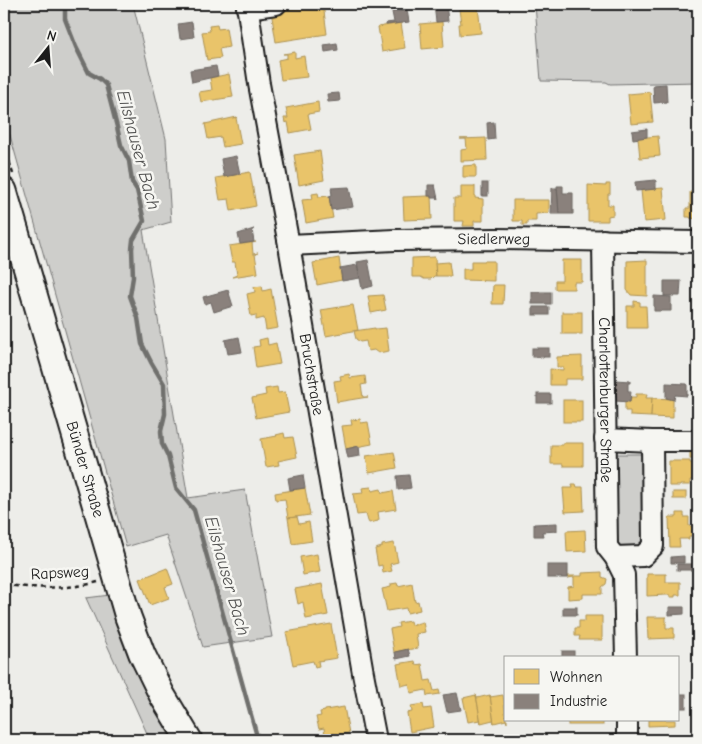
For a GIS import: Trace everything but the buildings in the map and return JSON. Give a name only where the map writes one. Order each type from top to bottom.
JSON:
[{"type":"main road","name":"Bünder Straße","points":[[4,191],[128,617],[142,654],[162,695],[189,740]]},
{"type":"street","name":"Bruchstraße","points":[[276,4],[247,6],[362,673],[376,740]]},
{"type":"street","name":"Siedlerweg","points":[[289,245],[395,240],[496,239],[698,242]]},
{"type":"street","name":"Charlottenburger Straße","points":[[603,240],[607,547],[615,557],[624,575],[626,656]]},
{"type":"street","points":[[605,439],[698,441]]},
{"type":"street","points":[[615,557],[643,556],[653,546],[652,441]]},
{"type":"street","points":[[627,722],[627,740]]},
{"type":"path","name":"Rapsweg","points":[[4,585],[37,588],[88,584],[116,577]]},
{"type":"shaded area","points":[[4,4],[133,4],[166,139],[171,222],[143,230],[188,498],[245,490],[272,637],[203,647],[166,535],[126,547],[4,114]]},
{"type":"shaded area","points":[[535,4],[698,4],[698,82],[610,84],[606,82],[541,81]]},
{"type":"shaded area","points":[[615,454],[644,454],[644,549],[615,549]]},
{"type":"shaded area","points":[[110,595],[175,740],[150,740],[86,598]]},
{"type":"waterway","name":"Eilshauser Bach","points":[[65,4],[65,19],[89,73],[106,85],[121,145],[129,161],[132,182],[137,190],[144,221],[133,240],[133,277],[130,296],[138,318],[142,344],[164,384],[165,414],[161,431],[162,444],[168,456],[176,488],[194,510],[258,740]]}]
